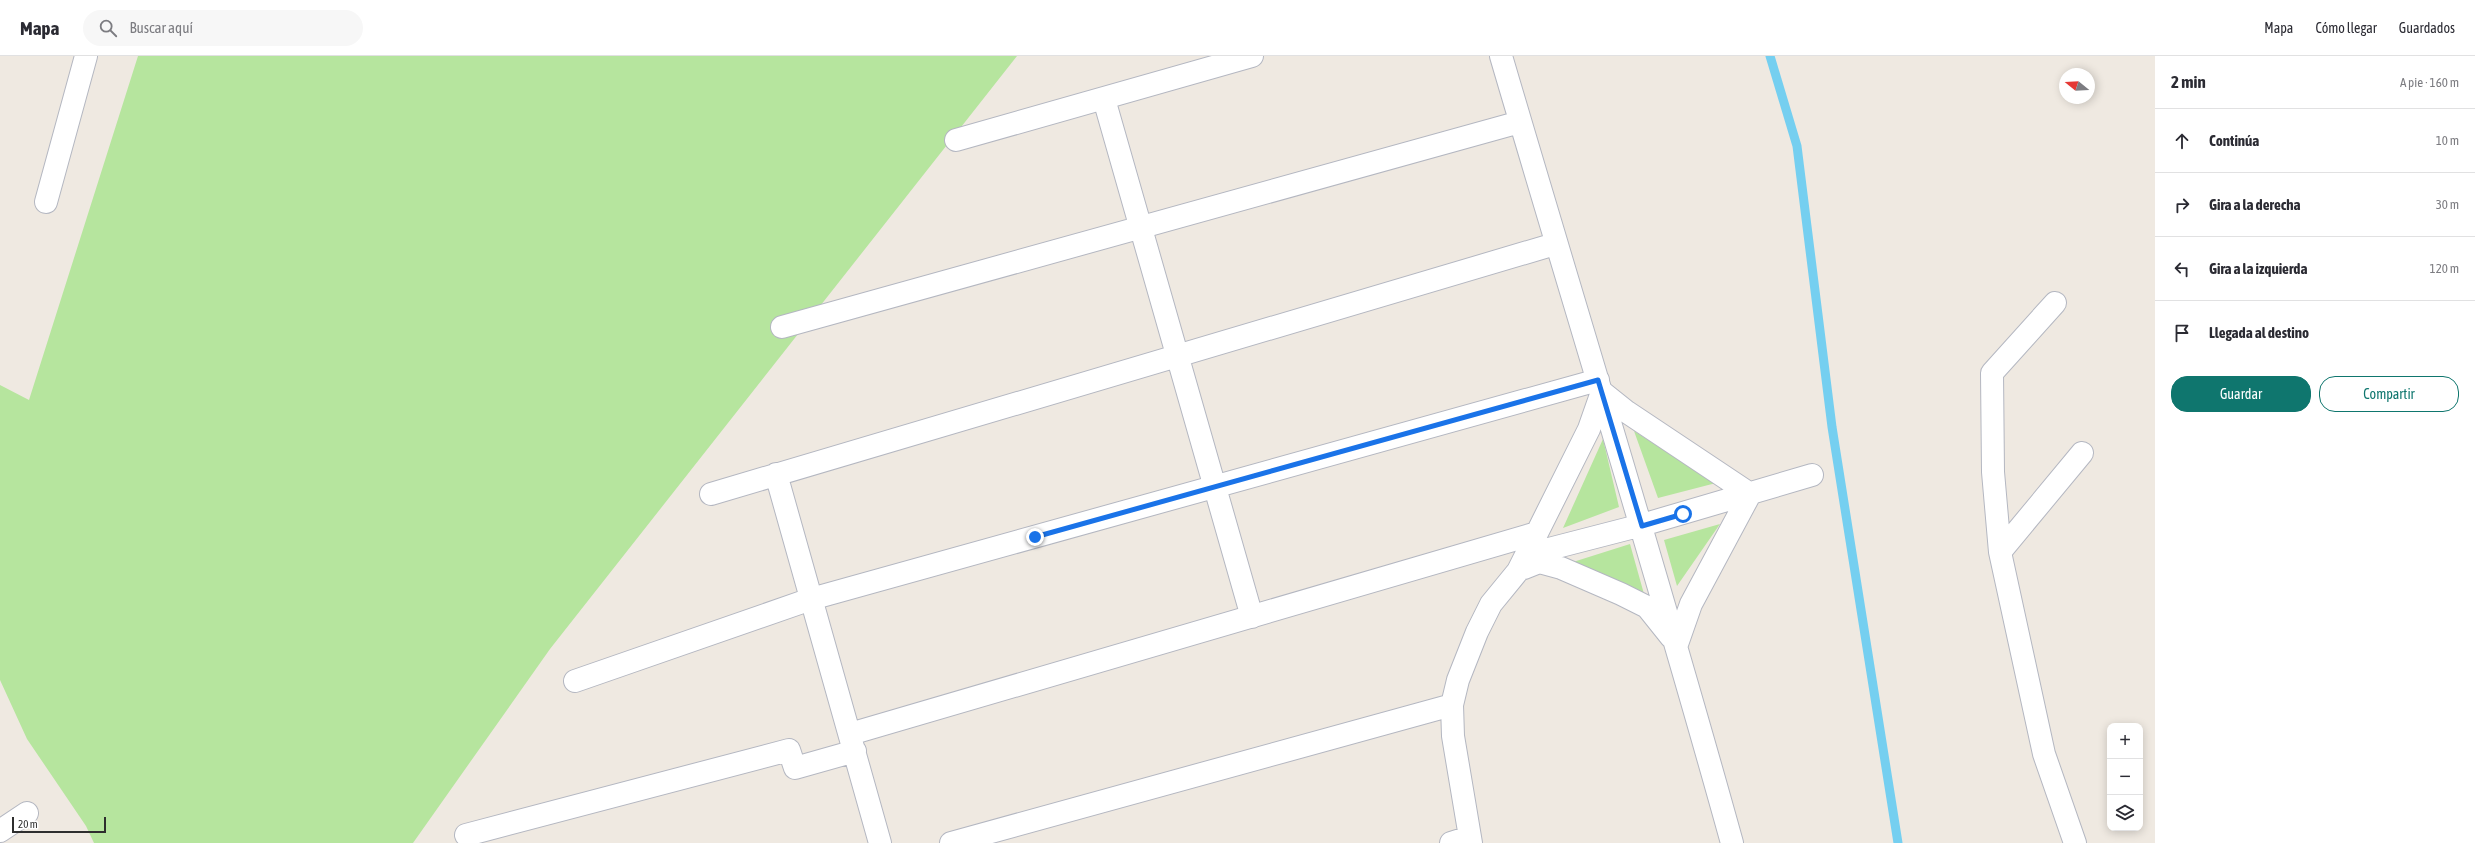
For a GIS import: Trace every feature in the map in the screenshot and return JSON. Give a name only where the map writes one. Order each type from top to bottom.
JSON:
[{"type":"street","points":[[46,202],[86,56]]},
{"type":"street","points":[[956,140],[1252,56]]},
{"type":"street","points":[[1501,56],[1555,244],[1600,386],[1677,644],[1732,843]]},
{"type":"street","points":[[1104,99],[1252,617]]},
{"type":"street","points":[[782,327],[1141,229],[1520,122]]},
{"type":"street","points":[[711,494],[1555,244]]},
{"type":"street","points":[[2055,304],[1992,373],[1993,472],[2000,552],[2044,754],[2075,843]]},
{"type":"street","points":[[575,681],[810,599],[1215,487],[1600,386]]},
{"type":"street","points":[[1600,386],[1634,416],[1750,494]]},
{"type":"street","points":[[1464,841],[1453,736],[1452,705],[1458,680],[1477,632],[1491,604],[1518,571],[1589,429],[1600,386]]},
{"type":"street","points":[[2000,552],[2082,453]]},
{"type":"street","points":[[776,474],[880,843]]},
{"type":"street","points":[[1518,571],[1549,548],[1642,526],[1812,475]]},
{"type":"street","points":[[1677,644],[1691,604],[1750,494]]},
{"type":"street","points":[[466,835],[788,750],[795,768],[853,743],[1252,617],[1537,533]]},
{"type":"street","points":[[1518,571],[1539,562],[1561,568],[1622,594],[1646,607],[1677,644]]},
{"type":"street","points":[[951,843],[1452,705]]},
{"type":"street","points":[[0,832],[27,813]]},
{"type":"green space","points":[[138,56],[1017,56],[550,649],[413,843],[94,843],[86,826],[27,739],[0,680],[0,385],[29,400]]},
{"type":"green space","points":[[1634,431],[1716,483],[1658,498]]},
{"type":"green space","points":[[1603,439],[1619,507],[1563,528]]},
{"type":"green space","points":[[1720,524],[1677,586],[1664,540]]},
{"type":"green space","points":[[1630,544],[1644,594],[1573,562]]},
{"type":"waterway","points":[[1770,56],[1797,146],[1832,427],[1898,843]]},
{"type":"route","points":[[1035,537],[1598,380],[1642,526],[1683,514]]}]
